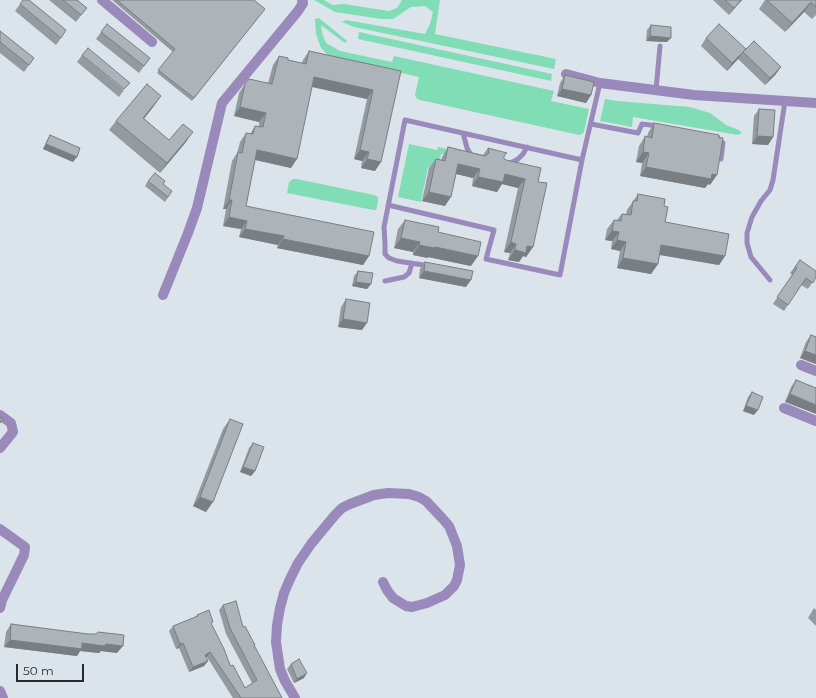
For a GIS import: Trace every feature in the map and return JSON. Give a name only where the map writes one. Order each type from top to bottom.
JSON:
[{"type":"street","points":[[102,0],[152,42]]},
{"type":"street","points":[[163,295],[197,208],[222,103],[298,11],[303,2]]},
{"type":"street","points":[[566,74],[600,83],[694,95],[816,102]]},
{"type":"street","points":[[801,365],[816,371]]},
{"type":"street","points":[[784,408],[816,421]]},
{"type":"street","points":[[0,415],[11,423],[12,432],[0,448]]},
{"type":"street","points":[[295,698],[280,669],[276,642],[277,625],[284,593],[298,563],[311,544],[342,508],[374,495],[388,493],[409,494],[419,497],[426,501],[452,531],[458,546],[460,565],[457,580],[454,586],[445,595],[412,607],[406,606],[393,598],[383,582]]},
{"type":"street","points":[[0,529],[25,547],[24,555],[2,600],[0,608]]},
{"type":"street","points":[[0,691],[3,698]]},
{"type":"lane","points":[[656,90],[660,46]]},
{"type":"lane","points":[[388,205],[494,230],[486,259],[560,275],[582,160],[600,83]]},
{"type":"lane","points":[[770,280],[751,257],[747,243],[747,233],[752,217],[770,190],[773,180],[785,101]]},
{"type":"lane","points":[[435,267],[397,261],[384,254],[384,227],[405,120],[582,160]]},
{"type":"lane","points":[[591,124],[638,133],[642,124],[665,128]]},
{"type":"lane","points":[[463,134],[467,148],[471,155],[479,161]]},
{"type":"lane","points":[[709,135],[717,136],[722,144],[721,159]]},
{"type":"lane","points":[[501,166],[508,165],[518,159],[527,148]]},
{"type":"lane","points":[[385,281],[404,277],[409,273],[412,263]]},
{"type":"green space","points":[[314,0],[324,0],[333,5],[344,4],[389,11],[397,8],[402,0],[440,0],[435,34],[556,59],[554,69],[354,27],[342,22],[346,20],[425,34],[430,24],[433,12],[425,6],[411,7],[393,19],[381,19],[335,12]]},
{"type":"green space","points":[[319,18],[347,41],[345,43],[321,25],[326,43],[340,51],[392,62],[394,56],[554,91],[551,101],[589,109],[584,132],[579,135],[417,99],[415,95],[419,77],[339,59],[328,55],[321,48],[316,34],[315,19]]},
{"type":"green space","points":[[359,32],[552,74],[551,81],[358,39]]},
{"type":"green space","points":[[605,99],[690,107],[710,113],[726,125],[739,130],[742,133],[738,135],[633,117],[632,127],[600,121]]},
{"type":"green space","points":[[409,144],[437,150],[438,147],[447,149],[446,155],[441,154],[438,169],[428,167],[421,202],[398,197]]},
{"type":"green space","points":[[293,179],[374,195],[378,197],[376,210],[287,193],[289,182]]},
{"type":"building","points":[[23,0],[29,0],[66,30],[61,38],[20,4]]},
{"type":"building","points":[[63,0],[77,0],[87,8],[81,15]]},
{"type":"building","points":[[117,0],[254,0],[265,9],[194,98],[158,70],[175,49]]},
{"type":"building","points":[[725,0],[741,0],[734,8]]},
{"type":"building","points":[[767,0],[816,0],[816,7],[811,2],[792,23]]},
{"type":"building","points":[[107,24],[150,58],[144,66],[101,32]]},
{"type":"building","points":[[719,24],[746,49],[732,63],[706,38]]},
{"type":"building","points":[[651,25],[671,27],[671,38],[650,36]]},
{"type":"building","points":[[0,31],[34,58],[29,65],[0,42]]},
{"type":"building","points":[[754,41],[781,67],[770,78],[743,52]]},
{"type":"building","points":[[88,48],[130,83],[124,89],[82,55]]},
{"type":"building","points":[[309,51],[401,71],[381,162],[367,159],[369,152],[360,150],[373,90],[314,77],[297,159],[257,150],[246,206],[374,232],[369,256],[283,239],[284,236],[245,229],[247,221],[229,217],[232,200],[229,200],[238,152],[242,153],[246,133],[253,134],[255,126],[263,127],[266,113],[240,107],[245,84],[249,79],[272,84],[279,56],[288,58],[288,60],[306,64]]},
{"type":"building","points":[[565,75],[594,82],[591,95],[562,89]]},
{"type":"building","points":[[147,84],[161,96],[143,118],[169,140],[183,124],[193,132],[167,163],[116,121]]},
{"type":"building","points":[[759,109],[775,110],[773,137],[757,136]]},
{"type":"building","points":[[654,123],[719,135],[719,138],[723,138],[717,175],[712,174],[711,179],[646,167],[649,153],[643,152],[645,136],[652,138]]},
{"type":"building","points":[[50,135],[80,148],[77,157],[46,144]]},
{"type":"building","points":[[448,147],[485,156],[489,153],[488,148],[507,153],[504,156],[504,159],[506,160],[541,168],[538,182],[547,183],[533,247],[527,246],[526,253],[515,250],[516,244],[511,242],[525,179],[505,174],[503,182],[478,177],[480,169],[458,164],[451,197],[429,192],[436,159],[445,161]]},
{"type":"building","points":[[155,173],[165,181],[163,184],[172,191],[168,197],[148,181]]},
{"type":"building","points":[[638,194],[665,199],[664,206],[668,207],[665,222],[729,234],[725,256],[661,245],[658,264],[623,258],[626,242],[617,240],[619,232],[612,231],[614,220],[621,221],[622,214],[631,215],[633,201],[637,201]]},
{"type":"building","points":[[405,220],[439,227],[438,232],[481,242],[478,256],[419,245],[420,242],[401,238]]},
{"type":"building","points":[[800,260],[816,271],[816,277],[813,283],[806,278],[788,305],[777,297],[797,268],[795,267]]},
{"type":"building","points":[[425,262],[473,271],[471,280],[424,271]]},
{"type":"building","points":[[358,271],[373,273],[371,284],[356,282]]},
{"type":"building","points":[[346,299],[370,303],[367,323],[343,319]]},
{"type":"building","points":[[811,335],[816,337],[816,355],[805,351]]},
{"type":"building","points":[[796,380],[816,388],[816,405],[790,394]]},
{"type":"building","points":[[752,392],[763,397],[758,410],[746,406]]},
{"type":"building","points":[[230,419],[243,424],[213,502],[200,497]]},
{"type":"building","points":[[253,443],[264,447],[255,471],[243,467]]},
{"type":"building","points":[[236,601],[243,627],[245,626],[282,698],[241,698],[210,652],[205,655],[208,661],[193,667],[183,643],[180,644],[173,626],[209,610],[213,622],[211,623],[230,665],[233,665],[245,688],[257,680],[230,628],[223,605]]},
{"type":"building","points":[[11,624],[88,634],[96,634],[98,632],[124,635],[123,646],[106,644],[104,646],[82,643],[82,649],[10,640]]},
{"type":"building","points":[[299,659],[307,673],[297,679],[291,664]]}]
